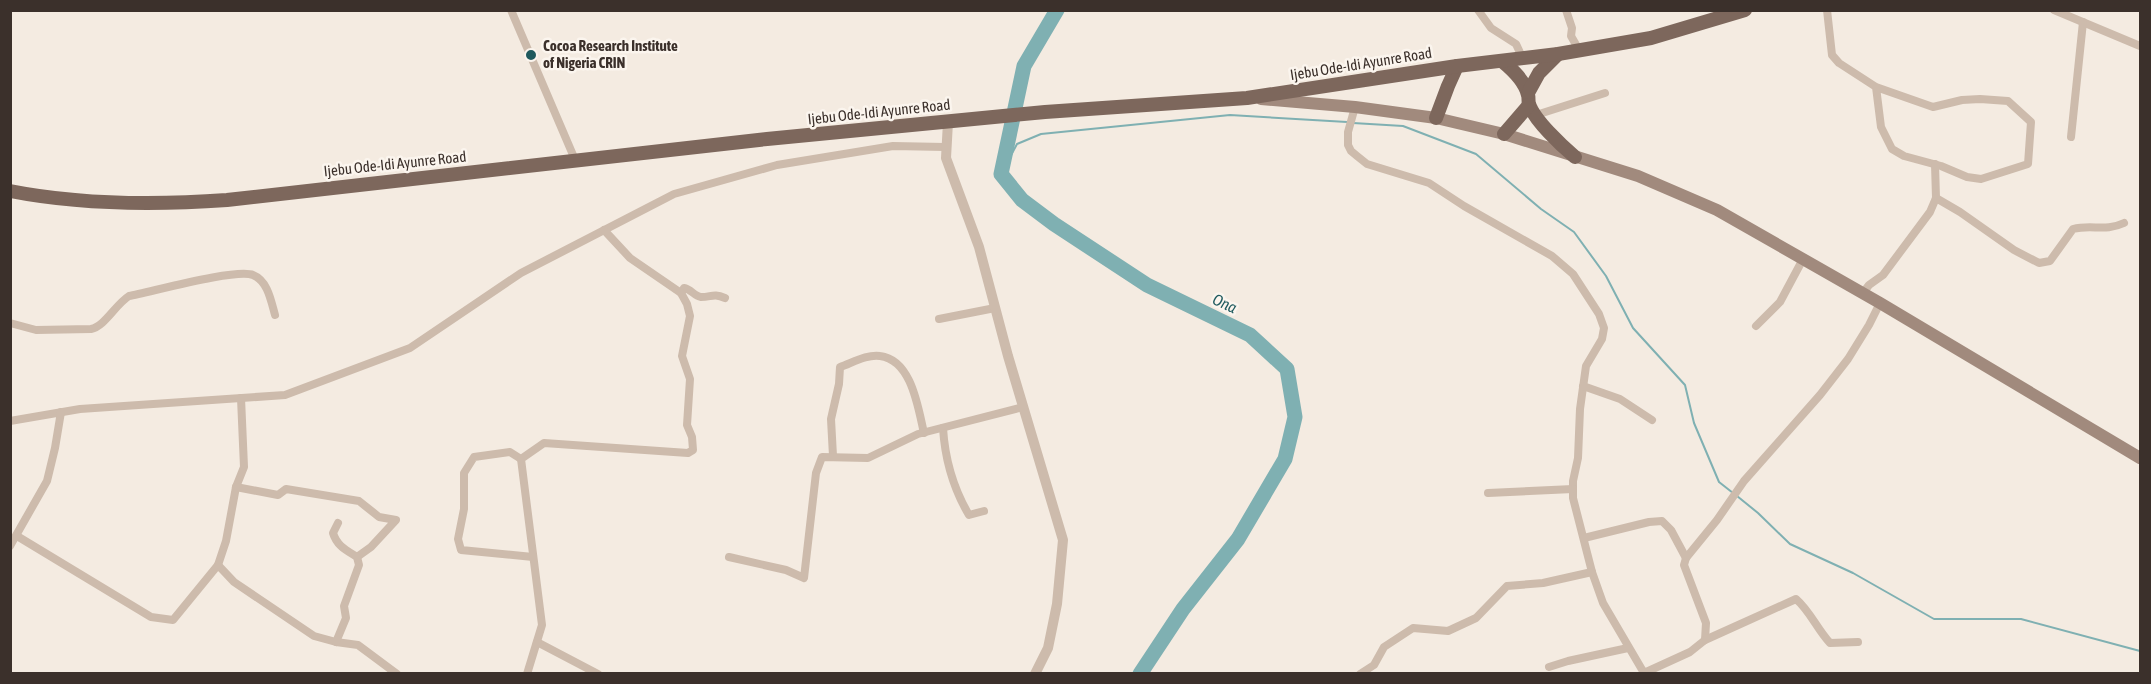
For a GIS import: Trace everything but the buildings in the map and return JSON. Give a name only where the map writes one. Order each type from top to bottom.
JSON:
[{"type":"main road","name":"Ijebu Ode-Idi Ayunre Road","points":[[10,191],[93,202],[198,202],[1045,112],[1247,98],[1457,66],[1580,51],[1651,38],[1745,10]]},
{"type":"main road","points":[[1504,134],[1531,104],[1539,73],[1558,54]]},
{"type":"main road","points":[[1503,61],[1521,79],[1531,104],[1557,142],[1575,157]]},
{"type":"main road","points":[[1436,118],[1457,66]]},
{"type":"main road","points":[[1247,98],[1353,113],[1436,118],[1504,134],[1638,176],[1717,210],[1863,293],[2140,458]]},
{"type":"street","points":[[511,10],[576,162]]},
{"type":"street","points":[[1478,10],[1491,28],[1503,38],[1516,44],[1522,59]]},
{"type":"street","points":[[1566,10],[1572,28],[1571,36],[1580,51]]},
{"type":"street","points":[[1827,10],[1833,55],[1839,63],[1876,87],[1933,107],[1962,100],[2008,101],[2031,122],[2028,164],[1981,179],[1967,177],[1935,164],[1904,156],[1892,149],[1881,127],[1876,87]]},
{"type":"street","points":[[2054,10],[2140,46]]},
{"type":"street","points":[[2071,137],[2083,22]]},
{"type":"street","points":[[1531,104],[1605,93]]},
{"type":"street","points":[[1353,113],[1348,132],[1348,145],[1351,151],[1367,164],[1429,183],[1473,212],[1552,256],[1573,274],[1599,314],[1604,328],[1602,339],[1586,366],[1573,498],[1592,572],[1603,603],[1644,673],[1690,652],[1705,640],[1796,599],[1806,607],[1818,629],[1830,643],[1858,642]]},
{"type":"street","points":[[948,122],[946,158],[979,247],[1063,540],[1057,604],[1048,648],[1035,674]]},
{"type":"street","points":[[10,421],[80,409],[285,395],[410,348],[521,273],[674,194],[777,165],[893,146],[945,147]]},
{"type":"street","points":[[1863,293],[1869,285],[1883,275],[1930,212],[1936,198],[1935,164]]},
{"type":"street","points":[[1936,198],[2014,250],[2039,263],[2050,261],[2073,229],[2081,227],[2112,229],[2124,223]]},
{"type":"street","points":[[521,459],[544,443],[688,453],[693,450],[692,436],[687,425],[690,379],[682,356],[690,316],[687,303],[681,293],[630,258],[604,230]]},
{"type":"street","points":[[1756,326],[1780,302],[1803,259]]},
{"type":"street","points":[[10,323],[36,330],[91,329],[99,326],[114,308],[129,296],[224,274],[252,274],[261,281],[268,290],[275,315]]},
{"type":"street","points":[[681,293],[684,288],[701,297],[715,294],[725,298]]},
{"type":"street","points":[[1705,640],[1706,623],[1684,565],[1686,558],[1717,520],[1744,481],[1820,395],[1848,359],[1880,303]]},
{"type":"street","points":[[939,319],[995,308]]},
{"type":"street","points":[[833,456],[831,419],[839,384],[840,367],[869,357],[882,356],[900,366],[915,394],[924,433]]},
{"type":"street","points":[[1583,386],[1620,399],[1652,420]]},
{"type":"street","points":[[16,536],[151,617],[173,620],[218,565],[226,541],[236,487],[244,467],[241,398]]},
{"type":"street","points":[[729,557],[786,570],[804,578],[816,473],[822,457],[868,458],[924,433],[1023,407]]},
{"type":"street","points":[[10,546],[47,482],[61,412]]},
{"type":"street","points":[[943,428],[950,477],[962,502],[969,515],[984,511]]},
{"type":"street","points":[[521,459],[510,452],[474,457],[464,473],[464,509],[458,539],[461,550],[533,557]]},
{"type":"street","points":[[521,459],[542,625],[527,674]]},
{"type":"street","points":[[236,487],[278,495],[286,489],[357,500],[379,517],[396,519],[371,547],[357,557]]},
{"type":"street","points":[[1488,493],[1573,489]]},
{"type":"street","points":[[1584,538],[1662,521],[1671,530],[1686,558]]},
{"type":"street","points":[[336,642],[346,618],[344,606],[359,565],[357,557],[341,548],[335,540],[333,533],[338,523]]},
{"type":"street","points":[[218,565],[234,582],[314,636],[358,645],[397,674]]},
{"type":"street","points":[[1360,674],[1374,665],[1384,647],[1413,628],[1448,632],[1476,618],[1507,586],[1543,583],[1592,572]]},
{"type":"street","points":[[537,642],[598,674]]},
{"type":"street","points":[[1549,667],[1628,648]]},
{"type":"waterway","name":"Ona","points":[[1057,10],[1024,66],[1001,174],[1022,200],[1054,224],[1147,285],[1250,335],[1287,369],[1295,417],[1285,459],[1238,539],[1183,609],[1140,674]]},
{"type":"waterway","points":[[1001,174],[1017,144],[1041,134],[1230,115],[1347,122]]},
{"type":"waterway","points":[[1353,123],[1403,126],[1476,154],[1541,209],[1574,232],[1606,276],[1633,328],[1685,385],[1694,423],[1719,482],[1733,493]]},
{"type":"waterway","points":[[1737,496],[1790,544],[1853,573],[1934,619],[2021,619],[2140,651]]},
{"type":"place","name":"Cocoa Research Institute of Nigeria CRIN","points":[[531,55]]}]
